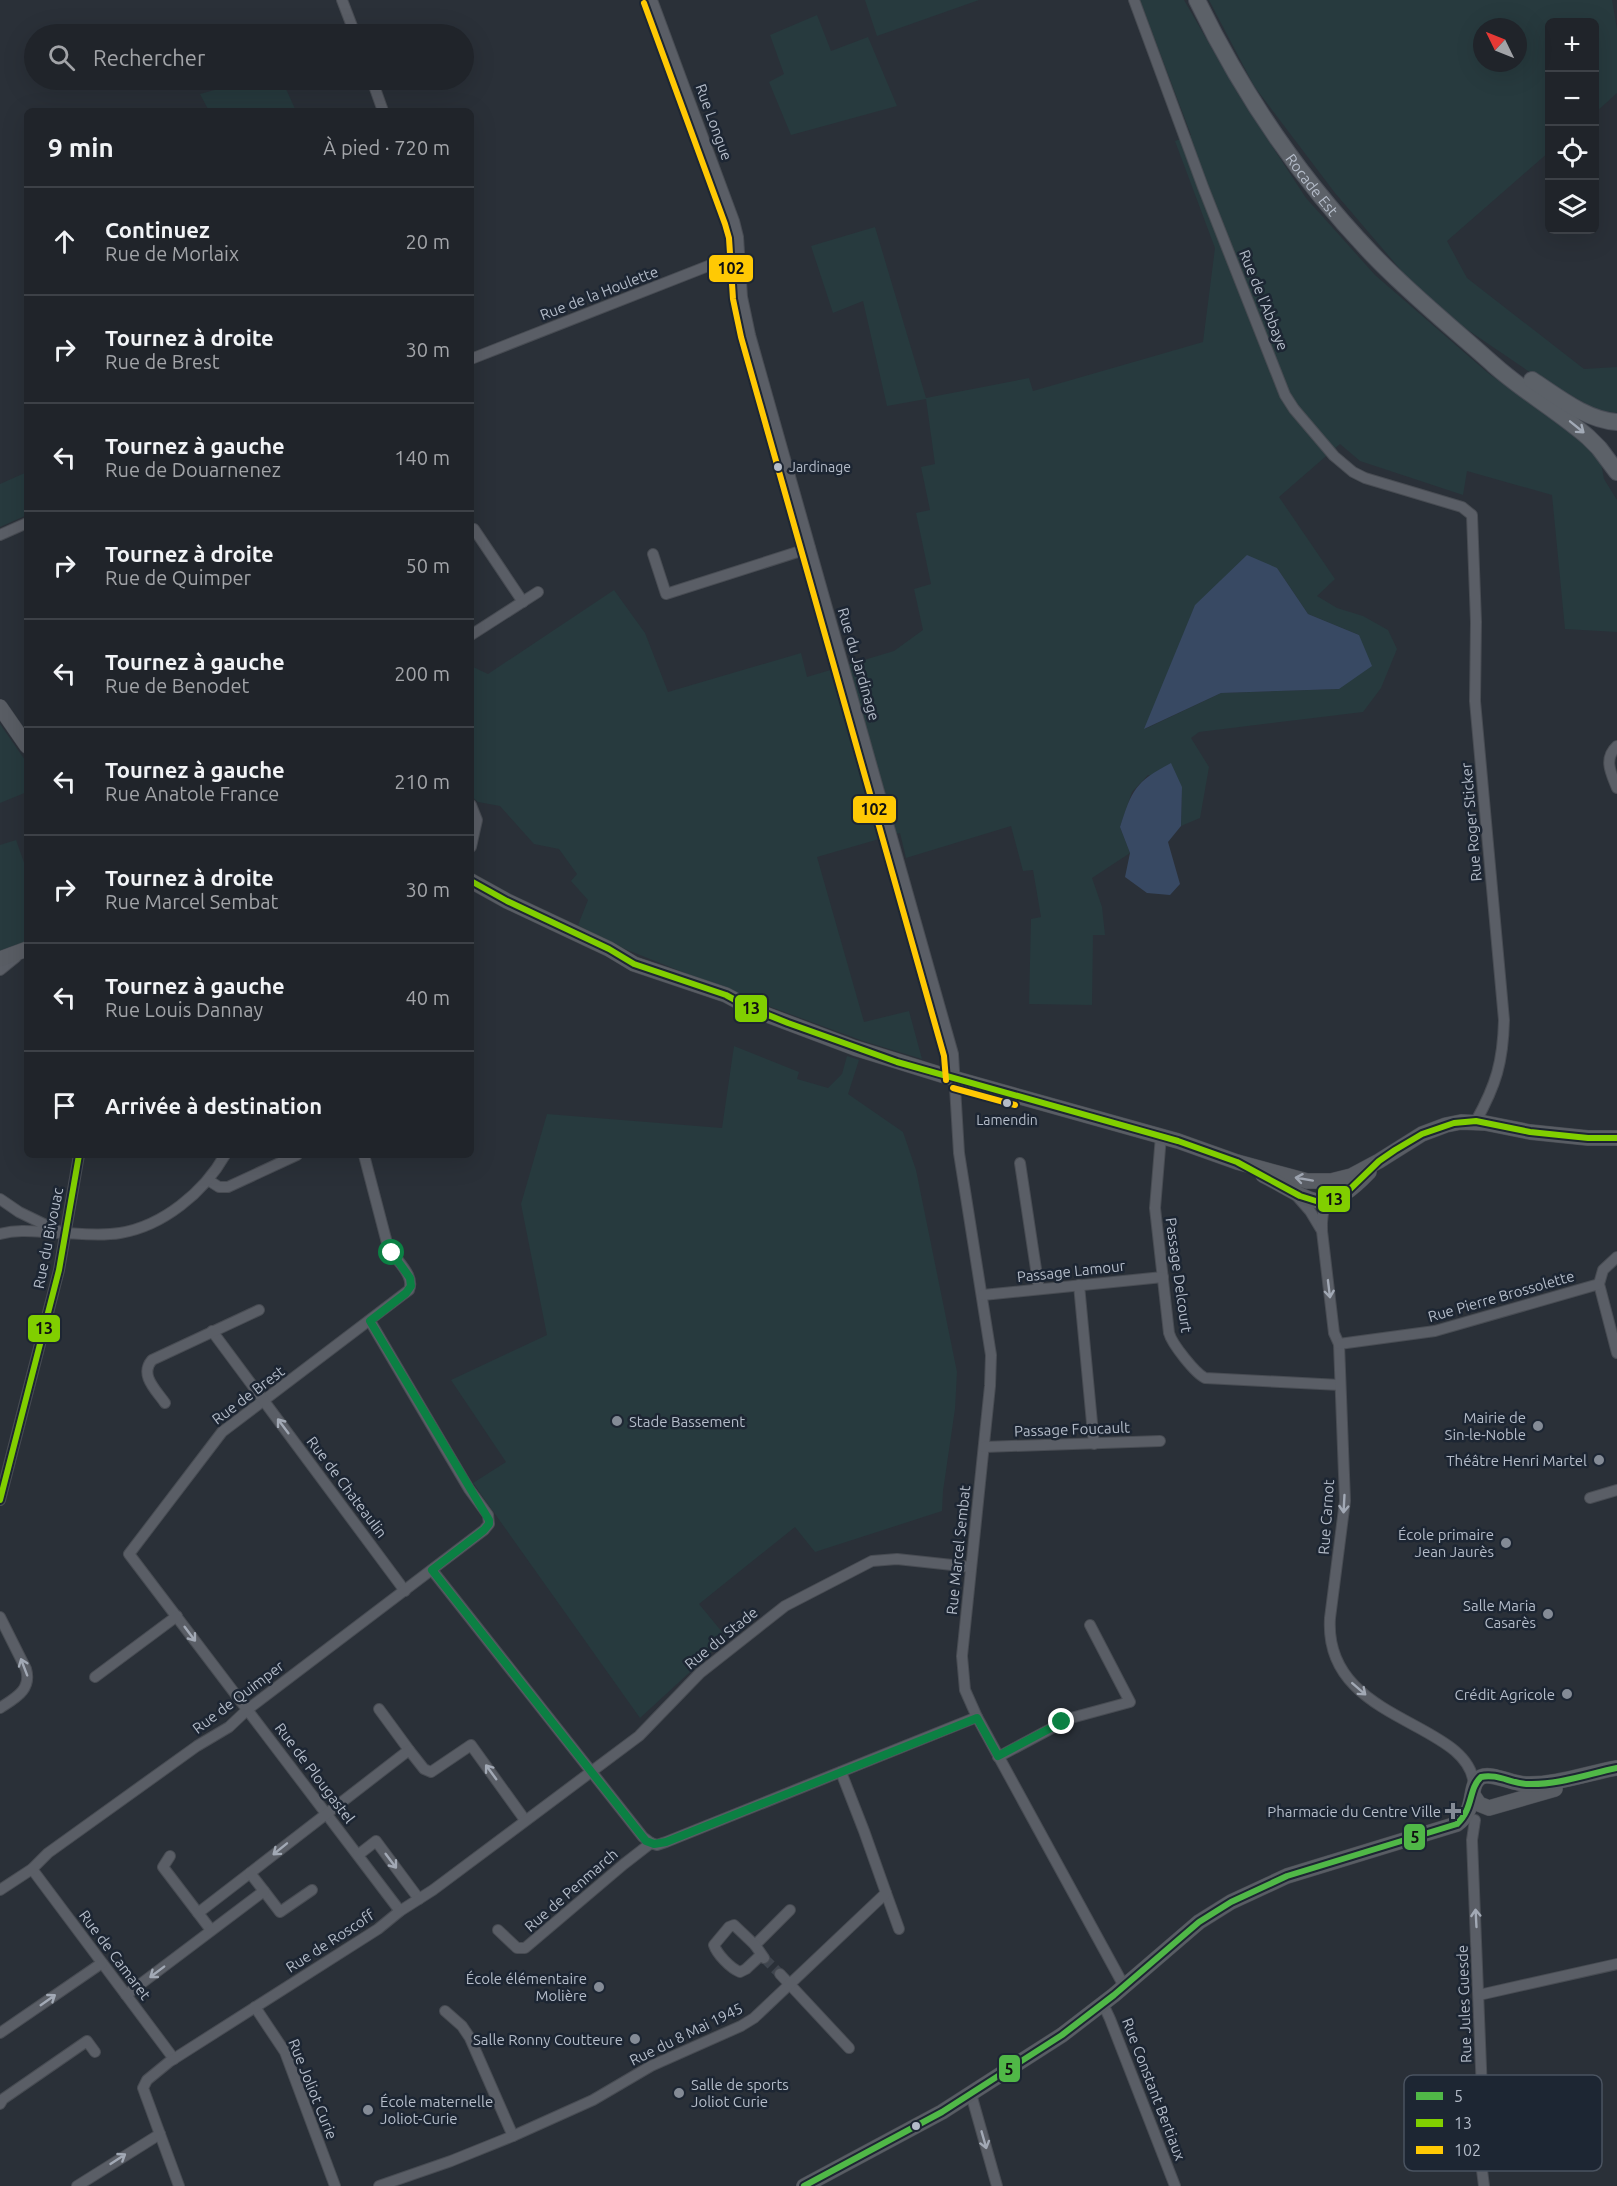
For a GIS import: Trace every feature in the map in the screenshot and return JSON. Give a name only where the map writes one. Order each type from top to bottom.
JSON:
[{"type":"main road","name":"Rocade Est","points":[[1197,0],[1262,116],[1312,184],[1373,255],[1428,308],[1465,339]]},
{"type":"main road","points":[[1465,339],[1578,409],[1602,420],[1617,422]]},
{"type":"main road","points":[[1465,339],[1501,370],[1588,436],[1605,454],[1617,472]]},
{"type":"main road","points":[[1617,452],[1617,466]]},
{"type":"street","points":[[342,0],[351,24]]},
{"type":"street","name":"Rue Longue","points":[[652,0],[734,221],[738,237],[738,257]]},
{"type":"street","name":"Rue de l'Abbaye","points":[[1134,0],[1203,187],[1290,403],[1334,456],[1353,472],[1365,478],[1462,507],[1472,514]]},
{"type":"street","points":[[376,90],[383,108]]},
{"type":"street","name":"Rue de la Houlette","points":[[474,353],[726,259],[738,257]]},
{"type":"street","name":"Rue du Jardinage","points":[[738,257],[748,327],[953,1054],[955,1079]]},
{"type":"street","name":"Rue Roger Sticker","points":[[1472,514],[1476,622],[1475,701],[1504,1020],[1503,1042],[1497,1074],[1492,1091],[1476,1121]]},
{"type":"street","points":[[0,535],[24,524]]},
{"type":"street","points":[[474,529],[523,602]]},
{"type":"street","points":[[653,554],[666,594],[810,548]]},
{"type":"street","points":[[474,633],[538,592]]},
{"type":"street","points":[[0,707],[24,742]]},
{"type":"street","points":[[1617,746],[1611,752],[1608,762],[1617,788]]},
{"type":"street","points":[[474,812],[477,820],[474,839]]},
{"type":"street","points":[[474,884],[507,902],[609,949],[634,964],[726,995],[754,1010],[855,1048],[955,1079],[1161,1136],[1237,1162],[1307,1181],[1331,1181],[1351,1176]]},
{"type":"street","points":[[0,959],[24,950]]},
{"type":"street","points":[[0,970],[24,951]]},
{"type":"street","name":"Rue Marcel Sembat","points":[[955,1079],[959,1153],[991,1354],[990,1386],[961,1665],[964,1690],[977,1718],[1125,1986]]},
{"type":"street","points":[[1322,1231],[1326,1201],[1337,1186],[1422,1134],[1454,1123],[1476,1121],[1530,1132],[1588,1138],[1617,1138]]},
{"type":"street","name":"Passage Delcourt","points":[[1161,1136],[1155,1203],[1170,1337],[1201,1376],[1340,1385]]},
{"type":"street","name":"Rue du Bivouac","points":[[0,1500],[59,1270],[78,1158]]},
{"type":"street","points":[[0,1234],[26,1230],[119,1233],[143,1227],[186,1201],[208,1180],[223,1158]]},
{"type":"street","points":[[208,1180],[219,1187],[228,1187],[291,1158]]},
{"type":"street","name":"Rue de Brest","points":[[129,1554],[217,1437],[406,1293],[411,1286],[410,1278],[387,1243],[365,1158]]},
{"type":"street","points":[[1237,1162],[1293,1193],[1316,1202],[1345,1194],[1379,1161]]},
{"type":"street","points":[[1020,1163],[1039,1290]]},
{"type":"street","name":"Rue Carnot","points":[[1293,1193],[1304,1203],[1322,1231],[1334,1333],[1340,1344],[1345,1501],[1330,1639],[1335,1655],[1347,1677],[1363,1693],[1456,1752],[1470,1770],[1473,1791]]},
{"type":"street","points":[[0,1199],[27,1216],[64,1233]]},
{"type":"street","points":[[1616,1348],[1599,1284],[1603,1270],[1617,1257]]},
{"type":"street","name":"Passage Lamour","points":[[983,1295],[1163,1277]]},
{"type":"street","name":"Rue Pierre Brossolette","points":[[1340,1344],[1435,1331],[1599,1284]]},
{"type":"street","points":[[1079,1286],[1094,1444]]},
{"type":"street","points":[[165,1403],[147,1376],[148,1364],[156,1357],[259,1310]]},
{"type":"street","name":"Rue de Quimper","points":[[0,1890],[32,1869],[48,1853],[197,1746],[229,1727],[248,1709],[405,1591],[489,1524],[488,1515],[469,1489],[370,1321]]},
{"type":"street","name":"Rue de Chateaulin","points":[[212,1331],[405,1591]]},
{"type":"street","name":"Passage Foucault","points":[[984,1447],[1160,1441]]},
{"type":"street","points":[[1590,1498],[1617,1490]]},
{"type":"street","name":"Rue de Plougastel","points":[[129,1554],[400,1911]]},
{"type":"street","name":"Rue du Stade","points":[[525,1820],[639,1736],[707,1666],[793,1601],[864,1564],[880,1559],[971,1567]]},
{"type":"street","points":[[432,1570],[643,1837],[657,1845],[977,1718]]},
{"type":"street","points":[[95,1677],[177,1616]]},
{"type":"street","points":[[0,1617],[26,1669],[28,1678],[24,1691],[0,1708]]},
{"type":"street","points":[[998,1756],[1071,1718],[1130,1702],[1090,1625]]},
{"type":"street","points":[[379,1709],[424,1769],[431,1772],[471,1745],[525,1820]]},
{"type":"street","points":[[198,1913],[409,1750]]},
{"type":"street","points":[[1446,1828],[1457,1824],[1466,1816],[1473,1791],[1482,1777],[1490,1775],[1517,1783],[1533,1784],[1617,1768]]},
{"type":"street","points":[[841,1772],[899,1929]]},
{"type":"street","points":[[804,2186],[936,2115],[1067,2032],[1199,1922],[1240,1897],[1293,1874],[1475,1820],[1503,1801],[1505,1791],[1498,1778]]},
{"type":"street","points":[[1473,1791],[1479,1804],[1494,1807],[1564,1786],[1617,1778]]},
{"type":"street","name":"Rue de Roscoff","points":[[159,2134],[144,2091],[147,2080],[174,2059],[378,1929],[525,1820]]},
{"type":"street","name":"Rue Jules Guesde","points":[[1475,1820],[1472,1840],[1482,2075]]},
{"type":"street","points":[[358,1855],[376,1841],[419,1899]]},
{"type":"street","name":"Rue de Penmarch","points":[[498,1930],[517,1948],[528,1947],[651,1843]]},
{"type":"street","points":[[170,1856],[163,1867],[211,1930]]},
{"type":"street","name":"Rue de Camaret","points":[[32,1869],[174,2059]]},
{"type":"street","points":[[250,1873],[280,1912],[312,1890]]},
{"type":"street","points":[[126,1995],[264,1891]]},
{"type":"street","name":"Rue du 8 Mai 1945","points":[[379,2186],[513,2136],[593,2100],[651,2067],[747,2022],[886,1893]]},
{"type":"street","points":[[755,1945],[790,1910]]},
{"type":"street","points":[[734,1925],[755,1945],[762,1956],[740,1972],[735,1970],[714,1947],[716,1940],[734,1925]]},
{"type":"street","points":[[0,2033],[102,1963]]},
{"type":"street","points":[[1479,1995],[1617,1964]]},
{"type":"street","points":[[780,1974],[849,2048]]},
{"type":"street","name":"Rue Constant Bertiaux","points":[[1103,2004],[1175,2186]]},
{"type":"street","name":"Rue Joliot Curie","points":[[255,2007],[285,2052],[335,2186]]},
{"type":"street","points":[[445,2011],[462,2026],[470,2038],[513,2136]]},
{"type":"street","points":[[0,2104],[3,2099],[87,2041],[95,2052]]},
{"type":"street","points":[[971,2094],[997,2186]]},
{"type":"street","points":[[77,2186],[159,2134],[178,2186]]},
{"type":"street","name":"Rue Jules Guesde","points":[[1482,2171],[1484,2186]]},
{"type":"green space","points":[[865,0],[979,0],[877,36]]},
{"type":"green space","points":[[1140,0],[1184,0],[1240,97],[1306,198],[1375,275],[1488,373],[1581,439],[1601,463],[1604,479],[1617,500],[1617,632],[1565,629],[1552,495],[1467,471],[1463,495],[1360,461],[1340,444],[1279,497],[1335,579],[1317,596],[1337,608],[1363,616],[1388,630],[1397,649],[1381,688],[1363,712],[1199,732],[1191,738],[1209,767],[1200,818],[1181,826],[1182,787],[1148,775],[1132,792],[1120,827],[1130,853],[1092,878],[1102,907],[1105,935],[1093,935],[1092,1005],[1029,1004],[1031,919],[1041,917],[1033,870],[1023,871],[1011,826],[906,858],[900,833],[817,857],[864,1022],[909,1011],[922,1059],[863,1041],[760,1003],[605,941],[578,925],[588,900],[571,881],[577,874],[559,849],[534,844],[500,806],[478,802],[474,799],[474,667],[488,674],[614,590],[645,633],[668,692],[801,653],[807,677],[894,651],[923,630],[914,589],[931,584],[916,513],[930,510],[921,467],[935,464],[926,399],[887,406],[863,301],[833,313],[811,246],[875,227],[926,398],[1029,378],[1033,391],[1203,342],[1215,248],[1175,141],[1191,135]],"holes":[[[1277,568],[1308,614],[1359,635],[1339,689],[1221,693],[1145,729],[1195,606]]]},
{"type":"green space","points":[[1209,0],[1612,0],[1617,29],[1617,93],[1599,109],[1599,18],[1545,18],[1545,155],[1447,241],[1467,278],[1584,369],[1617,367],[1617,413],[1597,410],[1534,375],[1462,326],[1406,276],[1335,193],[1254,86]]},
{"type":"green space","points":[[817,15],[831,51],[868,37],[897,106],[791,135],[769,82],[784,74],[770,35]]},
{"type":"green space","points":[[214,90],[287,90],[295,108],[207,108],[200,94]]},
{"type":"green space","points":[[24,473],[24,516],[0,527],[0,484]]},
{"type":"green space","points":[[0,724],[24,759],[24,793],[0,803]]},
{"type":"green space","points":[[16,840],[24,863],[24,942],[0,951],[0,845]]},
{"type":"green space","points":[[734,1046],[799,1072],[797,1079],[828,1088],[842,1074],[847,1056],[859,1060],[848,1094],[903,1132],[916,1170],[957,1372],[955,1409],[942,1511],[815,1552],[795,1527],[699,1604],[727,1638],[640,1718],[473,1483],[506,1462],[451,1380],[547,1335],[521,1204],[547,1114],[722,1128]]},
{"type":"water","points":[[1247,555],[1277,568],[1308,614],[1359,635],[1372,666],[1339,689],[1221,693],[1144,729],[1195,605]]},
{"type":"water","points":[[1171,763],[1182,787],[1181,826],[1168,842],[1180,884],[1170,895],[1147,893],[1125,877],[1130,853],[1120,827],[1136,788]]},
{"type":"tunnel","points":[[764,1958],[780,1974]]},
{"type":"transit line","name":"102","points":[[644,3],[729,238],[733,299],[741,337],[944,1056],[946,1080]]},
{"type":"transit line","name":"13","points":[[474,883],[507,901],[609,949],[634,964],[726,995],[748,1007],[788,1023],[897,1062],[1178,1141],[1237,1162],[1300,1196],[1316,1201],[1332,1200],[1345,1194],[1379,1161],[1395,1150],[1422,1134],[1454,1123],[1476,1121],[1530,1132],[1588,1138],[1617,1138]]},
{"type":"transit line","name":"102","points":[[953,1088],[1015,1105]]},
{"type":"transit line","name":"13","points":[[0,1500],[59,1270],[78,1158]]},
{"type":"transit line","name":"5","points":[[804,2186],[942,2112],[1062,2035],[1114,1995],[1199,1922],[1231,1902],[1287,1876],[1457,1824],[1466,1812],[1474,1787],[1481,1777],[1493,1776],[1522,1784],[1539,1784],[1617,1768]]},
{"type":"place","name":"Jardinage","points":[[778,467]]},
{"type":"place","name":"Lamendin","points":[[1007,1103]]},
{"type":"place","name":"Stade Bassement","points":[[617,1421]]},
{"type":"place","name":"Mairie de Sin-le-Noble","points":[[1538,1426]]},
{"type":"place","name":"Théâtre Henri Martel","points":[[1599,1460]]},
{"type":"place","name":"École primaire Jean Jaurès","points":[[1506,1543]]},
{"type":"place","name":"Salle Maria Casarès","points":[[1548,1614]]},
{"type":"place","name":"Crédit Agricole","points":[[1567,1694]]},
{"type":"place","name":"Pharmacie du Centre Ville","points":[[1453,1811]]},
{"type":"place","name":"École élémentaire Molière","points":[[599,1987]]},
{"type":"place","name":"Salle Ronny Coutteure","points":[[635,2039]]},
{"type":"place","name":"Salle de sports Joliot Curie","points":[[679,2093]]},
{"type":"place","name":"École maternelle Joliot-Curie","points":[[368,2110]]},
{"type":"route","points":[[392,1253],[410,1278],[411,1286],[406,1293],[370,1321],[489,1520],[487,1528],[432,1570],[646,1841],[657,1845],[666,1842],[977,1718],[998,1756],[1062,1722]]}]
